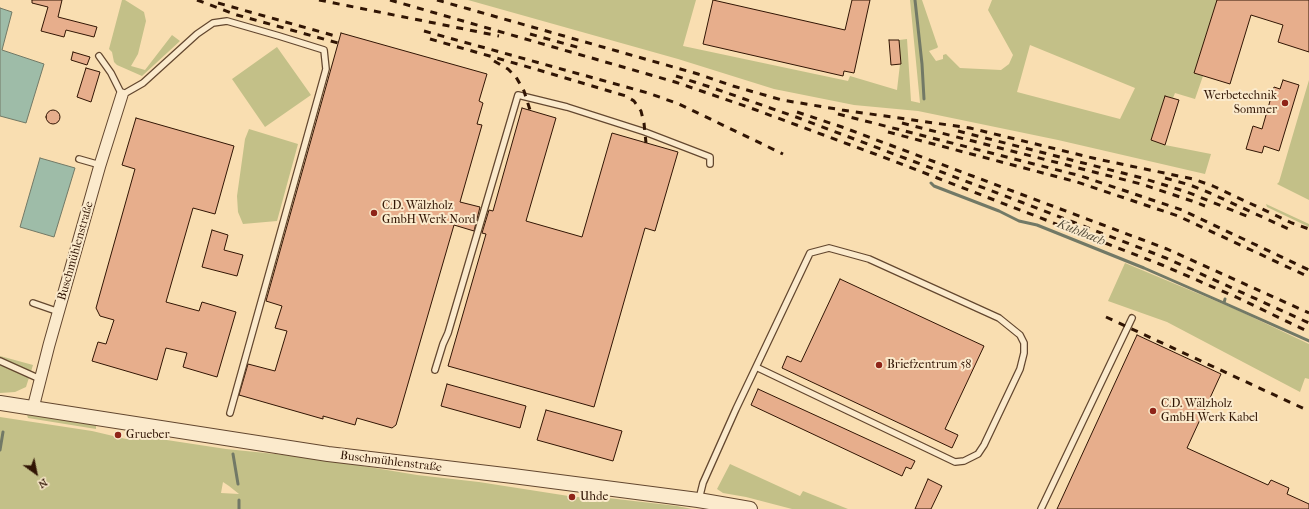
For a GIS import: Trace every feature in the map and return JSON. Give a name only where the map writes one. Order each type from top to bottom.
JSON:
[{"type":"street","name":"Buschmühlenstraße","points":[[33,408],[100,165],[122,95]]},
{"type":"street","name":"Buschmühlenstraße","points":[[0,403],[328,454],[698,500],[750,509]]},
{"type":"lane","points":[[99,56],[111,73],[122,95],[143,83],[197,34],[213,23],[227,21],[324,50],[326,69],[230,413]]},
{"type":"lane","points":[[435,370],[448,333],[518,95],[567,107],[645,132],[710,156],[710,164]]},
{"type":"lane","points":[[79,159],[100,165]]},
{"type":"lane","points":[[698,500],[703,483],[756,367],[810,253],[829,248],[868,259],[999,318],[1020,335],[1024,343],[1024,353],[1020,370],[1006,396],[984,445],[978,454],[964,461],[955,462],[756,367]]},
{"type":"lane","points":[[34,303],[59,312]]},
{"type":"lane","points":[[1041,509],[1132,318]]},
{"type":"lane","points":[[0,360],[40,379]]},
{"type":"shaded area","points":[[122,0],[125,0],[144,12],[146,21],[138,54],[131,66],[145,70],[172,35],[180,41],[142,76],[117,65],[114,62],[112,52],[109,49]]},
{"type":"shaded area","points":[[468,0],[696,0],[683,46],[848,81],[850,76],[897,90],[901,64],[899,40],[907,39],[911,101],[920,103],[910,0],[922,0],[938,47],[929,51],[936,61],[943,59],[943,55],[946,54],[960,68],[1001,70],[1009,64],[1013,55],[988,10],[992,0],[1217,0],[1194,73],[1203,76],[1195,99],[1175,93],[1173,98],[1165,96],[1151,140],[1165,145],[1211,154],[1205,174],[1058,140],[918,111],[854,105],[774,89],[678,59]],"holes":[[[1030,45],[1135,88],[1120,119],[1017,92]]]},
{"type":"shaded area","points":[[0,8],[12,12],[2,50],[44,64],[26,123],[0,116]]},
{"type":"shaded area","points":[[277,47],[311,95],[265,127],[232,79]]},
{"type":"shaded area","points":[[1309,80],[1309,200],[1277,184],[1279,182]]},
{"type":"shaded area","points":[[249,129],[298,144],[277,221],[243,224],[238,212],[237,196],[245,139]]},
{"type":"shaded area","points":[[40,158],[75,168],[54,237],[20,227]]},
{"type":"shaded area","points":[[1266,204],[1309,224],[1309,227],[1267,207]]},
{"type":"shaded area","points":[[1125,263],[1235,309],[1309,344],[1309,379],[1305,378],[1300,392],[1167,322],[1108,301]]},
{"type":"shaded area","points":[[0,356],[33,365],[26,387],[15,392],[0,393]]},
{"type":"shaded area","points":[[29,413],[96,425],[96,429],[28,418],[27,415]]},
{"type":"shaded area","points":[[0,417],[92,431],[126,439],[147,437],[226,449],[315,458],[417,475],[479,482],[575,497],[608,498],[692,509],[0,509]],"holes":[[[223,482],[239,494],[221,493]]]},
{"type":"shaded area","points":[[730,464],[800,496],[803,491],[848,509],[792,509],[746,497],[723,493],[717,489]]},
{"type":"building","points":[[32,0],[62,0],[58,17],[97,27],[94,37],[66,30],[64,37],[41,31],[48,7],[32,3]]},
{"type":"building","points":[[713,0],[845,30],[852,0],[870,0],[854,73],[844,71],[843,76],[703,44]]},
{"type":"building","points":[[1217,0],[1309,0],[1309,52],[1278,42],[1283,25],[1251,15],[1230,84],[1194,73]]},
{"type":"building","name":"C.D. Wälzholz GmbH Werk Nord","points":[[341,33],[487,74],[479,101],[483,103],[477,124],[482,125],[460,202],[480,207],[474,231],[454,225],[396,425],[392,428],[357,418],[355,425],[323,416],[323,419],[239,395],[248,364],[275,371],[287,331],[275,328],[282,306],[266,301]]},
{"type":"building","points":[[889,40],[899,40],[901,64],[891,65]]},
{"type":"building","points":[[73,52],[90,57],[87,65],[71,60]]},
{"type":"building","points":[[86,68],[100,72],[91,102],[77,97]]},
{"type":"building","points":[[1283,80],[1299,85],[1279,151],[1264,146],[1262,153],[1246,149],[1253,126],[1262,129],[1274,87],[1280,89]]},
{"type":"building","points":[[1165,96],[1179,100],[1165,145],[1151,140]]},
{"type":"building","points":[[522,108],[556,118],[526,221],[582,237],[612,133],[678,152],[655,231],[645,228],[594,407],[448,366],[486,234],[482,233],[489,210],[493,211]]},
{"type":"building","points":[[53,110],[58,112],[60,117],[58,122],[53,124],[48,122],[46,117],[48,112]]},
{"type":"building","points":[[136,118],[234,146],[215,214],[193,208],[166,302],[199,311],[202,302],[236,312],[217,377],[183,367],[187,353],[166,348],[157,380],[92,361],[98,342],[106,344],[114,320],[100,316],[96,308],[135,169],[122,165]]},
{"type":"building","points":[[212,230],[228,235],[224,250],[243,255],[237,276],[202,267]]},
{"type":"building","name":"Briefzentrum 58","points":[[840,279],[984,346],[945,429],[958,435],[952,448],[782,368],[787,356],[801,362]]},
{"type":"building","name":"C.D. Wälzholz GmbH Werk Kabel","points":[[1137,335],[1221,374],[1187,448],[1268,485],[1271,480],[1289,488],[1287,494],[1309,504],[1309,509],[1057,509]]},
{"type":"building","points":[[447,384],[526,406],[520,428],[441,406]]},
{"type":"building","points":[[758,389],[915,461],[911,469],[906,467],[902,476],[751,405]]},
{"type":"building","points":[[546,410],[622,431],[613,461],[537,440]]},
{"type":"building","points":[[928,479],[942,486],[931,509],[915,509]]},
{"type":"waterway","name":"Kuhlbach","points":[[915,0],[924,99]]},
{"type":"waterway","name":"Kuhlbach","points":[[931,183],[934,186],[999,211],[1019,221],[1037,225],[1144,268],[1224,303]]},
{"type":"waterway","points":[[1225,299],[1224,303],[1309,341]]},
{"type":"waterway","points":[[0,450],[3,432]]},
{"type":"waterway","points":[[233,454],[238,484]]},
{"type":"waterway","points":[[239,500],[239,509]]},
{"type":"railway","points":[[197,0],[237,15],[338,43]]},
{"type":"railway","points":[[319,0],[499,36]]},
{"type":"railway","points":[[390,0],[675,82],[748,107],[891,160],[1162,265],[1236,297],[1309,332]]},
{"type":"railway","points":[[437,0],[698,74],[782,100],[970,128],[1097,159],[1193,179],[1213,186],[1292,223],[1309,229]]},
{"type":"railway","points":[[218,3],[339,37]]},
{"type":"railway","points":[[424,31],[648,93],[679,104],[783,154]]},
{"type":"railway","points":[[530,34],[584,49]]},
{"type":"railway","points":[[430,39],[626,96],[634,101],[641,111],[646,143]]},
{"type":"railway","points":[[494,61],[508,69],[516,77],[524,91],[530,110]]},
{"type":"railway","points":[[676,76],[796,117],[1166,258],[1309,323]]},
{"type":"railway","points":[[797,112],[842,127],[1167,249],[1309,313]]},
{"type":"railway","points":[[838,114],[1081,176],[1182,210],[1309,270]]},
{"type":"railway","points":[[902,123],[1141,184],[1205,206]]},
{"type":"railway","points":[[958,131],[1142,178],[1187,192],[1249,217]]},
{"type":"railway","points":[[888,132],[1077,182],[1178,216],[1309,277]]},
{"type":"railway","points":[[1165,178],[1190,185],[1210,193],[1293,231]]},
{"type":"railway","points":[[1106,317],[1309,411]]},
{"type":"place","name":"Werbetechnik Sommer","points":[[1285,103]]},
{"type":"place","name":"C.D. Wälzholz GmbH Werk Nord","points":[[374,213]]},
{"type":"place","name":"Briefzentrum 58","points":[[879,365]]},
{"type":"place","name":"C.D. Wälzholz GmbH Werk Kabel","points":[[1153,411]]},
{"type":"place","name":"Grueber","points":[[118,435]]},
{"type":"place","name":"Uhde","points":[[572,497]]}]
